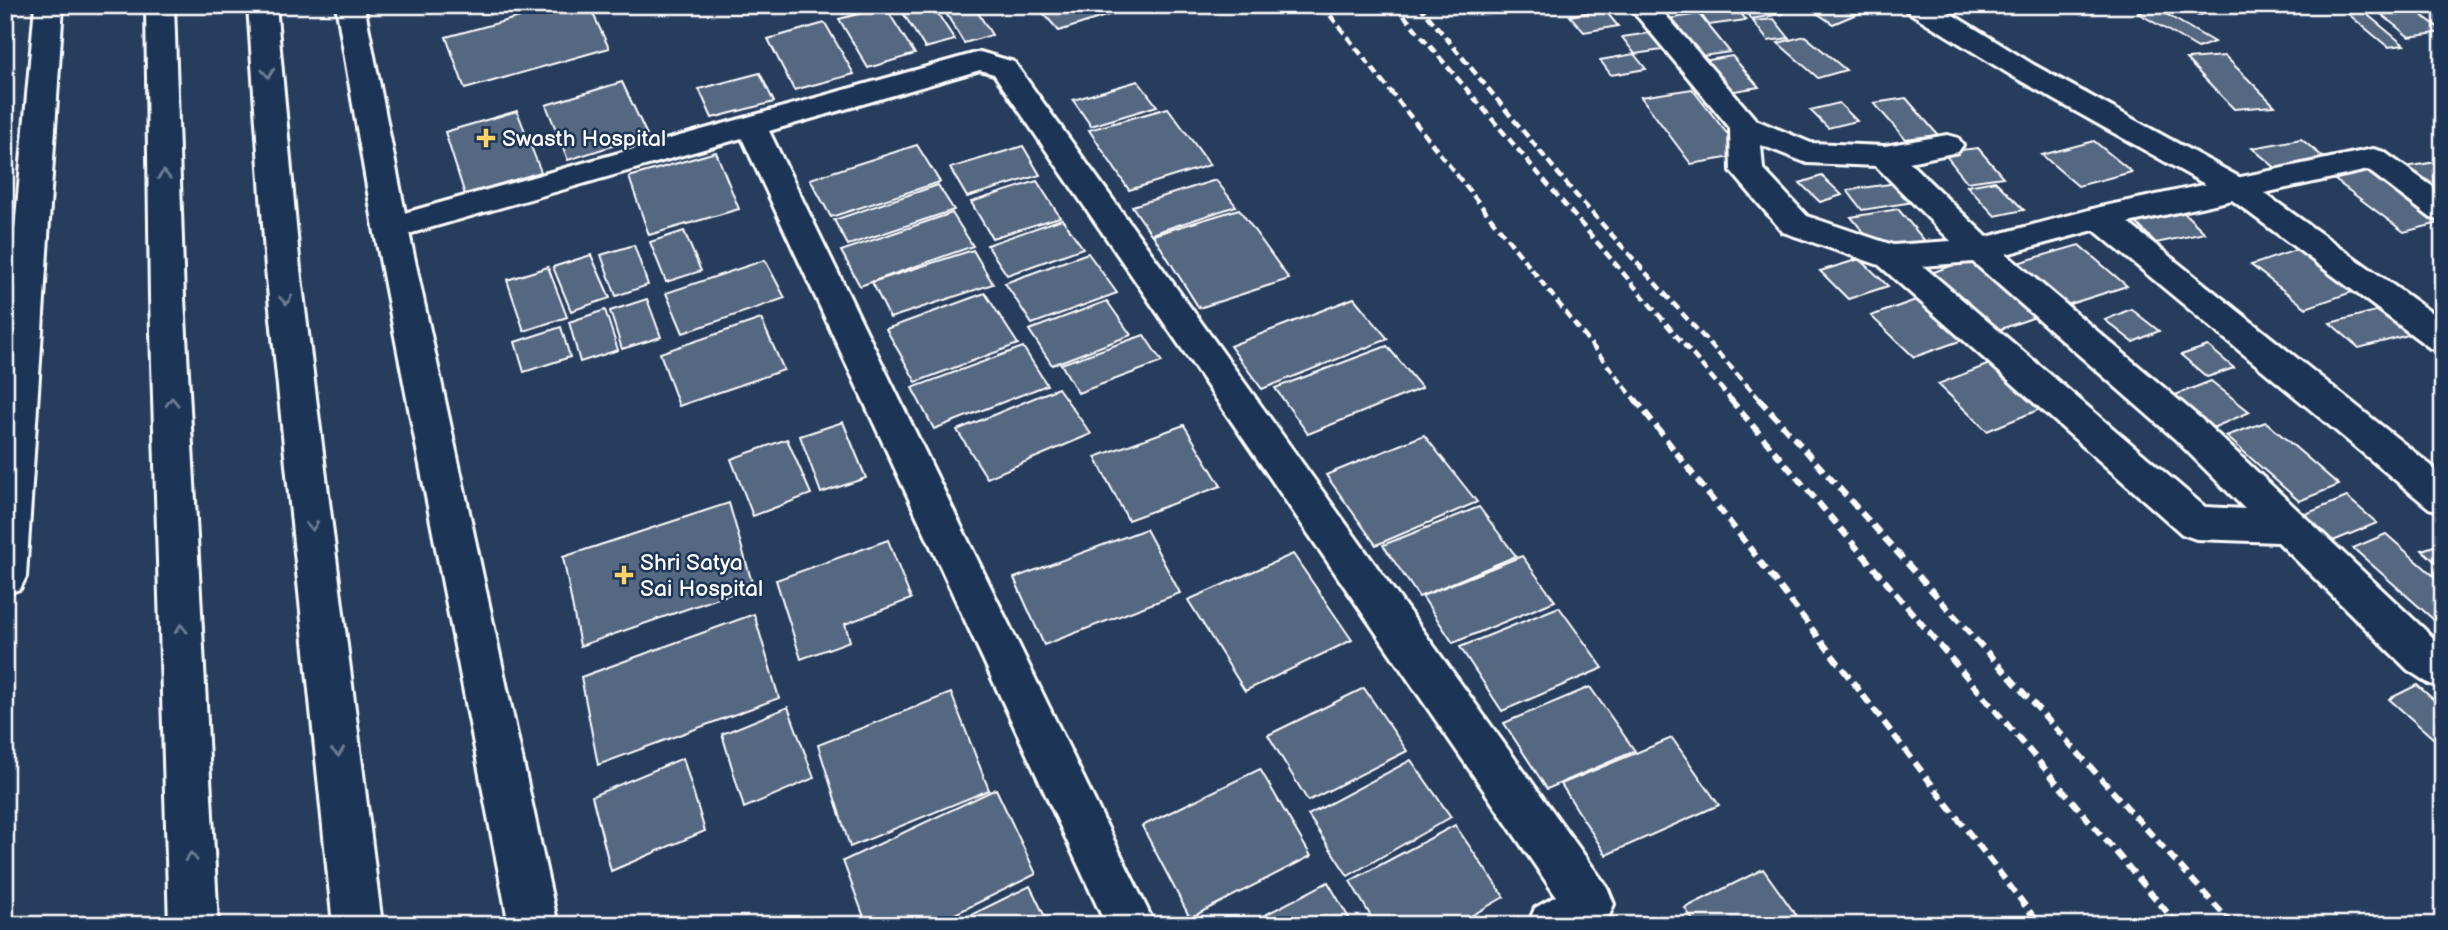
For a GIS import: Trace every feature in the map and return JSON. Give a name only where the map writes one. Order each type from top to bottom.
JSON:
[{"type":"street","points":[[5,576],[48,5]]},
{"type":"street","points":[[160,5],[167,298],[194,925]]},
{"type":"street","points":[[262,5],[283,269],[358,925]]},
{"type":"street","points":[[350,5],[391,228],[534,925]]},
{"type":"street","points":[[1642,5],[1745,127],[1807,153],[1885,156],[1947,145]]},
{"type":"street","points":[[1917,5],[2024,71],[2239,190],[2443,339]]},
{"type":"street","points":[[391,228],[980,61],[1004,68],[1590,904],[1552,925]]},
{"type":"street","points":[[752,127],[1131,925]]},
{"type":"street","points":[[1745,127],[1747,171],[1795,225],[1891,257],[2196,523],[2290,526]]},
{"type":"street","points":[[1885,156],[1980,250],[2188,429],[2423,657],[2443,670]]},
{"type":"street","points":[[1891,257],[1980,250],[2100,218],[2373,159],[2443,210]]},
{"type":"street","points":[[2100,218],[2443,497]]},
{"type":"building","points":[[564,5],[589,5],[609,48],[465,89],[446,37]]},
{"type":"building","points":[[898,5],[932,5],[955,40],[925,48]]},
{"type":"building","points":[[941,5],[973,5],[992,35],[964,43]]},
{"type":"building","points":[[1036,5],[1108,5],[1115,13],[1059,31]]},
{"type":"building","points":[[1694,5],[1735,5],[1746,20],[1709,25]]},
{"type":"building","points":[[1740,5],[1774,5],[1782,14],[1751,19]]},
{"type":"building","points":[[1805,5],[1859,5],[1866,10],[1833,24]]},
{"type":"building","points":[[2179,5],[2224,5],[2198,16]]},
{"type":"building","points":[[2357,6],[2404,45],[2388,47],[2341,8]]},
{"type":"building","points":[[885,7],[915,54],[868,68],[839,19]]},
{"type":"building","points":[[2154,7],[2214,42],[2198,48],[2138,13]]},
{"type":"building","points":[[1604,9],[1618,26],[1584,32],[1570,16]]},
{"type":"building","points":[[2415,10],[2443,32],[2409,37],[2381,14]]},
{"type":"building","points":[[1699,14],[1730,52],[1696,57],[1667,19]]},
{"type":"building","points":[[1774,19],[1789,38],[1768,41],[1753,21]]},
{"type":"building","points":[[825,23],[854,74],[794,90],[768,39]]},
{"type":"building","points":[[1656,32],[1669,49],[1635,54],[1622,37]]},
{"type":"building","points":[[1805,36],[1846,70],[1818,78],[1778,43]]},
{"type":"building","points":[[1634,54],[1646,69],[1611,75],[1600,60]]},
{"type":"building","points":[[1732,56],[1759,87],[1729,92],[1703,61]]},
{"type":"building","points":[[2225,56],[2275,106],[2234,109],[2186,59]]},
{"type":"building","points":[[760,73],[774,102],[712,118],[699,89]]},
{"type":"building","points":[[1138,81],[1157,106],[1091,126],[1073,100]]},
{"type":"building","points":[[622,82],[647,135],[568,160],[546,105]]},
{"type":"building","points":[[1692,89],[1744,155],[1691,164],[1641,97]]},
{"type":"building","points":[[1906,98],[1938,135],[1905,139],[1874,103]]},
{"type":"building","points":[[1839,103],[1857,121],[1828,128],[1810,110]]},
{"type":"building","points":[[1168,108],[1210,165],[1129,190],[1089,130]]},
{"type":"building","points":[[517,111],[541,172],[465,195],[445,132]]},
{"type":"building","points":[[2301,139],[2334,166],[2284,175],[2252,148]]},
{"type":"building","points":[[2094,141],[2132,172],[2078,186],[2042,155]]},
{"type":"building","points":[[917,145],[940,182],[831,217],[810,179]]},
{"type":"building","points":[[1023,146],[1040,175],[967,197],[950,168]]},
{"type":"building","points":[[1978,148],[2003,177],[1967,182],[1943,152]]},
{"type":"building","points":[[716,152],[739,209],[649,235],[629,177]]},
{"type":"building","points":[[2443,161],[2443,198],[2405,167]]},
{"type":"building","points":[[2374,162],[2443,212],[2443,222],[2404,232],[2327,174]]},
{"type":"building","points":[[1822,176],[1842,195],[1820,202],[1800,183]]},
{"type":"building","points":[[1216,180],[1236,206],[1151,234],[1132,206]]},
{"type":"building","points":[[1037,181],[1060,217],[992,238],[971,202]]},
{"type":"building","points":[[1995,181],[2024,210],[1995,216],[1967,186]]},
{"type":"building","points":[[1904,182],[1920,201],[1862,210],[1847,190]]},
{"type":"building","points":[[938,185],[954,210],[848,245],[834,220]]},
{"type":"building","points":[[2177,206],[2205,233],[2156,243],[2128,215]]},
{"type":"building","points":[[1239,209],[1289,279],[1199,308],[1153,235]]},
{"type":"building","points":[[1898,209],[1925,241],[1877,249],[1851,217]]},
{"type":"building","points":[[952,213],[973,246],[860,286],[841,251]]},
{"type":"building","points":[[1062,219],[1083,248],[1007,275],[987,245]]},
{"type":"building","points":[[684,231],[701,271],[666,282],[650,242]]},
{"type":"building","points":[[634,245],[648,285],[616,296],[601,255]]},
{"type":"building","points":[[2079,245],[2127,286],[2060,307],[2014,264]]},
{"type":"building","points":[[2302,248],[2358,290],[2306,308],[2251,265]]},
{"type":"building","points":[[973,250],[993,284],[890,318],[872,282]]},
{"type":"building","points":[[1088,253],[1117,293],[1032,324],[1005,283]]},
{"type":"building","points":[[591,255],[610,298],[571,311],[553,267]]},
{"type":"building","points":[[1973,258],[2038,316],[1995,331],[1931,273]]},
{"type":"building","points":[[1860,259],[1888,286],[1848,299],[1820,271]]},
{"type":"building","points":[[765,260],[785,298],[683,333],[666,293]]},
{"type":"building","points":[[548,267],[567,317],[524,331],[507,280]]},
{"type":"building","points":[[985,293],[1018,344],[916,382],[886,329]]},
{"type":"building","points":[[1930,295],[1974,336],[1914,357],[1871,316]]},
{"type":"building","points":[[1354,298],[1388,339],[1262,389],[1230,346]]},
{"type":"building","points":[[647,299],[661,337],[622,349],[610,311]]},
{"type":"building","points":[[1107,301],[1131,335],[1052,365],[1029,330]]},
{"type":"building","points":[[2131,309],[2159,331],[2133,342],[2105,320]]},
{"type":"building","points":[[2383,309],[2412,334],[2359,348],[2330,323]]},
{"type":"building","points":[[605,310],[618,350],[580,362],[569,322]]},
{"type":"building","points":[[761,319],[784,370],[679,406],[660,353]]},
{"type":"building","points":[[561,327],[570,357],[524,372],[515,342]]},
{"type":"building","points":[[1144,335],[1162,362],[1078,393],[1061,364]]},
{"type":"building","points":[[1387,346],[1422,388],[1308,434],[1275,388]]},
{"type":"building","points":[[2208,346],[2234,368],[2207,377],[2181,355]]},
{"type":"building","points":[[1023,347],[1047,385],[934,429],[912,388]]},
{"type":"building","points":[[2000,360],[2050,405],[1987,431],[1938,384]]},
{"type":"building","points":[[2211,381],[2250,412],[2203,432],[2165,399]]},
{"type":"building","points":[[1058,388],[1091,434],[987,478],[957,430]]},
{"type":"building","points":[[843,422],[866,478],[821,493],[800,436]]},
{"type":"building","points":[[2266,422],[2339,485],[2299,501],[2226,436]]},
{"type":"building","points":[[1184,425],[1221,486],[1128,520],[1095,457]]},
{"type":"building","points":[[1424,435],[1477,502],[1376,545],[1326,475]]},
{"type":"building","points":[[787,439],[811,494],[753,516],[731,459]]},
{"type":"building","points":[[2347,497],[2377,523],[2333,541],[2303,515]]},
{"type":"building","points":[[729,503],[753,586],[580,646],[563,557]]},
{"type":"building","points":[[1479,507],[1516,556],[1419,597],[1383,545]]},
{"type":"building","points":[[1146,529],[1180,593],[1044,645],[1014,578]]},
{"type":"building","points":[[2386,534],[2443,584],[2443,628],[2353,548]]},
{"type":"building","points":[[888,540],[911,599],[845,624],[850,641],[801,659],[776,580]]},
{"type":"building","points":[[2443,543],[2443,569],[2422,550]]},
{"type":"building","points":[[1293,554],[1352,640],[1245,691],[1188,600]]},
{"type":"building","points":[[1522,556],[1555,601],[1453,643],[1422,596]]},
{"type":"building","points":[[1559,607],[1603,668],[1502,711],[1460,647]]},
{"type":"building","points":[[754,614],[779,698],[598,765],[581,677]]},
{"type":"building","points":[[2417,685],[2443,708],[2443,747],[2389,699]]},
{"type":"building","points":[[1590,687],[1635,751],[1547,789],[1504,723]]},
{"type":"building","points":[[1364,688],[1407,751],[1308,801],[1268,735]]},
{"type":"building","points":[[951,693],[989,790],[850,847],[818,745]]},
{"type":"building","points":[[788,707],[814,778],[744,808],[722,734]]},
{"type":"building","points":[[1672,738],[1719,805],[1606,855],[1561,784]]},
{"type":"building","points":[[683,758],[705,831],[611,871],[592,796]]},
{"type":"building","points":[[1411,760],[1451,817],[1348,876],[1308,815]]},
{"type":"building","points":[[1260,769],[1311,856],[1190,918],[1142,826]]},
{"type":"building","points":[[996,789],[1036,874],[933,925],[867,925],[843,861]]},
{"type":"building","points":[[1455,825],[1504,897],[1455,925],[1376,925],[1350,881]]},
{"type":"building","points":[[1763,869],[1803,925],[1696,925],[1685,908]]},
{"type":"building","points":[[1328,882],[1353,925],[1246,925]]},
{"type":"building","points":[[1030,886],[1049,925],[951,925]]},
{"type":"railway","points":[[1322,5],[1636,401]]},
{"type":"railway","points":[[1395,5],[1732,401]]},
{"type":"railway","points":[[1419,5],[1576,195],[1761,401]]},
{"type":"railway","points":[[1635,399],[2040,925]]},
{"type":"railway","points":[[1730,399],[2178,925]]},
{"type":"railway","points":[[1759,399],[2233,925]]},
{"type":"place","name":"Swasth Hospital","points":[[486,138]]},
{"type":"place","name":"Shri Satya Sai Hospital","points":[[624,575]]}]
